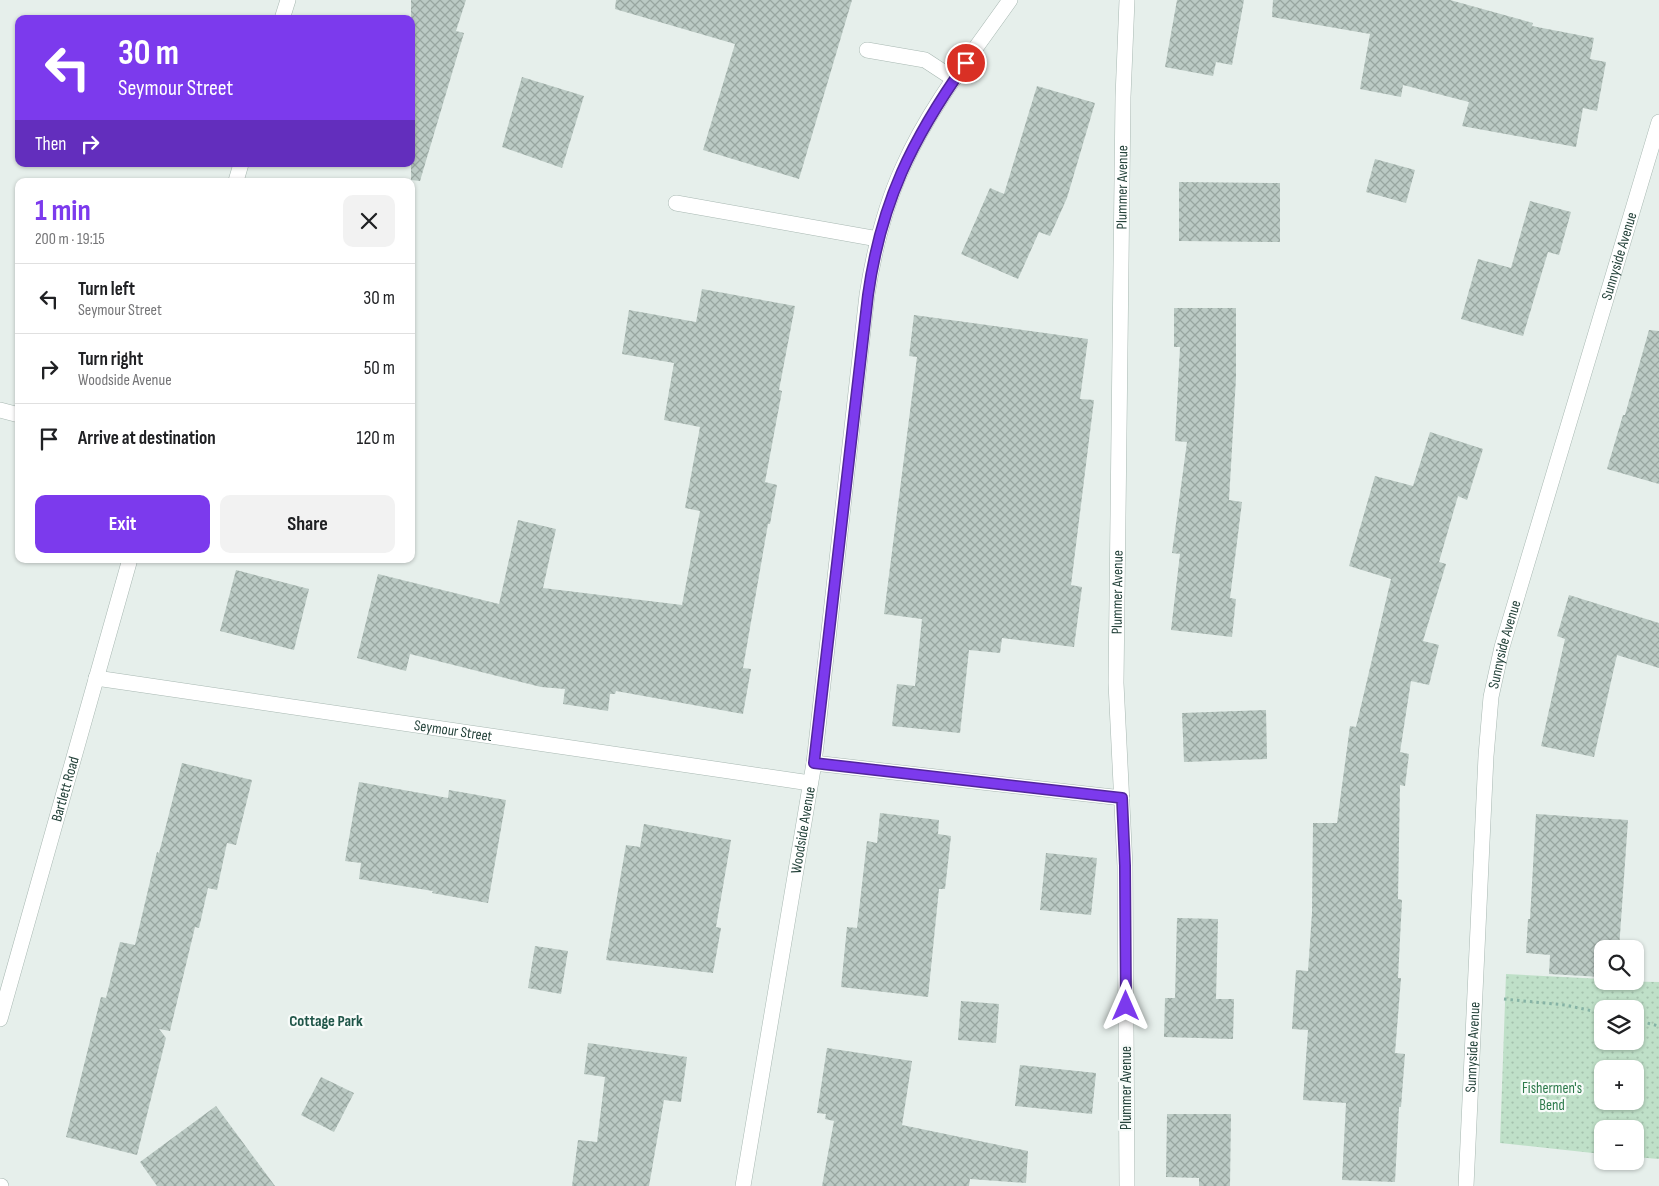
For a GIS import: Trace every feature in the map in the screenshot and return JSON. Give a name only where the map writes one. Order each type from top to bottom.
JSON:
[{"type":"street","points":[[283,15],[288,0]]},
{"type":"street","name":"Woodside Avenue","points":[[743,1186],[814,763],[868,295],[878,239],[891,196],[903,166],[930,116],[1010,0]]},
{"type":"street","name":"Plummer Avenue","points":[[1127,0],[1123,97],[1116,683],[1125,866],[1127,1186]]},
{"type":"street","points":[[867,50],[925,60],[954,79]]},
{"type":"street","name":"Sunnyside Avenue","points":[[1466,1186],[1488,721],[1496,672],[1659,122]]},
{"type":"street","points":[[676,203],[878,239]]},
{"type":"street","points":[[0,410],[15,414]]},
{"type":"street","name":"Bartlett Road","points":[[0,1019],[129,563]]},
{"type":"street","name":"Seymour Street","points":[[96,678],[810,782]]},
{"type":"street","points":[[814,763],[1122,798]]},
{"type":"path","points":[[1474,996],[1564,1005],[1594,1011]]},
{"type":"path","points":[[1644,1022],[1659,1026]]},
{"type":"green space","name":"Fishermen's Bend","points":[[1506,974],[1594,979],[1594,990],[1644,990],[1644,982],[1659,982],[1659,1159],[1644,1158],[1644,1120],[1594,1120],[1594,1153],[1500,1143]]},
{"type":"building","points":[[411,0],[466,0],[456,31],[464,33],[420,181],[411,178],[411,167],[415,167],[415,15],[411,15]]},
{"type":"building","points":[[616,0],[852,0],[799,179],[703,150],[735,44],[615,9]]},
{"type":"building","points":[[1177,0],[1244,0],[1232,65],[1216,62],[1213,76],[1165,67]]},
{"type":"building","points":[[1273,0],[1450,0],[1533,23],[1532,26],[1594,38],[1590,59],[1606,62],[1597,111],[1583,108],[1576,147],[1462,126],[1469,102],[1403,85],[1401,97],[1360,89],[1370,34],[1272,17]]},
{"type":"building","points":[[522,77],[584,96],[562,168],[502,147]]},
{"type":"building","points":[[1037,86],[1095,103],[1067,198],[1050,236],[1039,232],[1018,279],[961,254],[990,188],[1004,194]]},
{"type":"building","points":[[1375,159],[1415,170],[1406,203],[1366,192]]},
{"type":"building","points":[[1179,182],[1280,183],[1280,242],[1179,241]]},
{"type":"building","points":[[1530,201],[1571,212],[1559,255],[1548,252],[1523,336],[1461,319],[1478,259],[1511,268]]},
{"type":"building","points":[[702,289],[795,306],[779,390],[782,391],[765,482],[777,485],[770,524],[768,524],[743,668],[751,669],[743,714],[616,691],[615,694],[610,694],[608,711],[563,704],[565,689],[541,687],[410,654],[406,671],[357,658],[378,574],[499,604],[518,520],[556,529],[543,588],[682,605],[700,511],[685,508],[700,427],[664,420],[674,363],[622,354],[629,310],[696,322]]},
{"type":"building","points":[[1174,308],[1236,308],[1236,378],[1229,500],[1242,502],[1230,598],[1236,599],[1232,637],[1171,630],[1180,554],[1172,553],[1187,442],[1175,441],[1180,347],[1174,347]]},
{"type":"building","points":[[914,315],[1088,339],[1080,399],[1094,400],[1071,585],[1082,587],[1074,647],[1002,638],[1000,653],[969,650],[960,733],[892,726],[897,684],[915,686],[922,619],[884,614],[917,357],[909,356]]},
{"type":"building","points":[[1649,330],[1659,331],[1659,484],[1607,469],[1623,415],[1625,415]]},
{"type":"building","points":[[1430,432],[1483,449],[1467,500],[1458,496],[1439,562],[1446,564],[1423,641],[1439,645],[1429,685],[1411,681],[1400,752],[1409,754],[1405,786],[1400,785],[1398,899],[1402,900],[1398,978],[1401,978],[1395,1053],[1405,1054],[1401,1107],[1399,1107],[1395,1182],[1342,1180],[1346,1103],[1303,1100],[1308,1030],[1292,1029],[1296,970],[1308,971],[1312,913],[1313,823],[1337,823],[1350,726],[1356,727],[1391,579],[1349,566],[1375,476],[1413,486]]},
{"type":"building","points":[[236,570],[309,589],[294,650],[220,631]]},
{"type":"building","points":[[1569,595],[1659,623],[1659,668],[1617,655],[1594,757],[1541,746],[1565,639],[1557,636]]},
{"type":"building","points":[[1266,710],[1267,759],[1184,762],[1182,713]]},
{"type":"building","points":[[182,763],[252,780],[236,845],[227,843],[217,890],[208,888],[199,928],[195,927],[170,1031],[159,1029],[166,1038],[137,1155],[66,1137],[101,997],[106,998],[120,942],[135,945],[157,852],[159,853]]},
{"type":"building","points":[[359,782],[448,798],[449,790],[506,800],[488,903],[432,893],[433,891],[359,879],[361,863],[345,861]]},
{"type":"building","points":[[880,813],[939,820],[938,834],[951,836],[945,889],[939,889],[928,997],[841,987],[847,927],[857,928],[867,841],[877,843]]},
{"type":"building","points":[[1536,814],[1628,820],[1620,940],[1594,940],[1594,977],[1549,974],[1550,955],[1526,953],[1528,919],[1530,919]]},
{"type":"building","points":[[644,824],[731,840],[716,927],[721,928],[713,973],[606,960],[626,845],[640,847]]},
{"type":"building","points":[[1046,853],[1097,858],[1091,915],[1040,910]]},
{"type":"building","points":[[1177,918],[1218,919],[1216,999],[1234,999],[1233,1039],[1164,1037],[1165,998],[1175,998]]},
{"type":"building","points":[[535,946],[568,951],[561,994],[528,988]]},
{"type":"building","points":[[961,1001],[999,1004],[996,1043],[958,1040]]},
{"type":"building","points":[[588,1043],[687,1057],[681,1102],[664,1100],[649,1186],[572,1186],[578,1140],[597,1142],[605,1077],[584,1074]]},
{"type":"building","points":[[827,1048],[912,1061],[902,1125],[1028,1151],[1026,1183],[970,1179],[969,1186],[822,1186],[834,1121],[825,1119],[826,1114],[817,1113]]},
{"type":"building","points":[[1020,1065],[1096,1073],[1092,1114],[1015,1106]]},
{"type":"building","points":[[321,1077],[354,1093],[334,1132],[301,1115]]},
{"type":"building","points":[[216,1106],[275,1186],[157,1186],[140,1162]]},
{"type":"building","points":[[1167,1114],[1231,1114],[1230,1186],[1199,1186],[1199,1178],[1166,1177]]},
{"type":"district","name":"Cottage Park","points":[[326,1020]]},
{"type":"route","points":[[966,63],[916,139],[891,196],[876,246],[868,295],[814,763],[1122,798],[1125,866],[1126,1006]]}]
